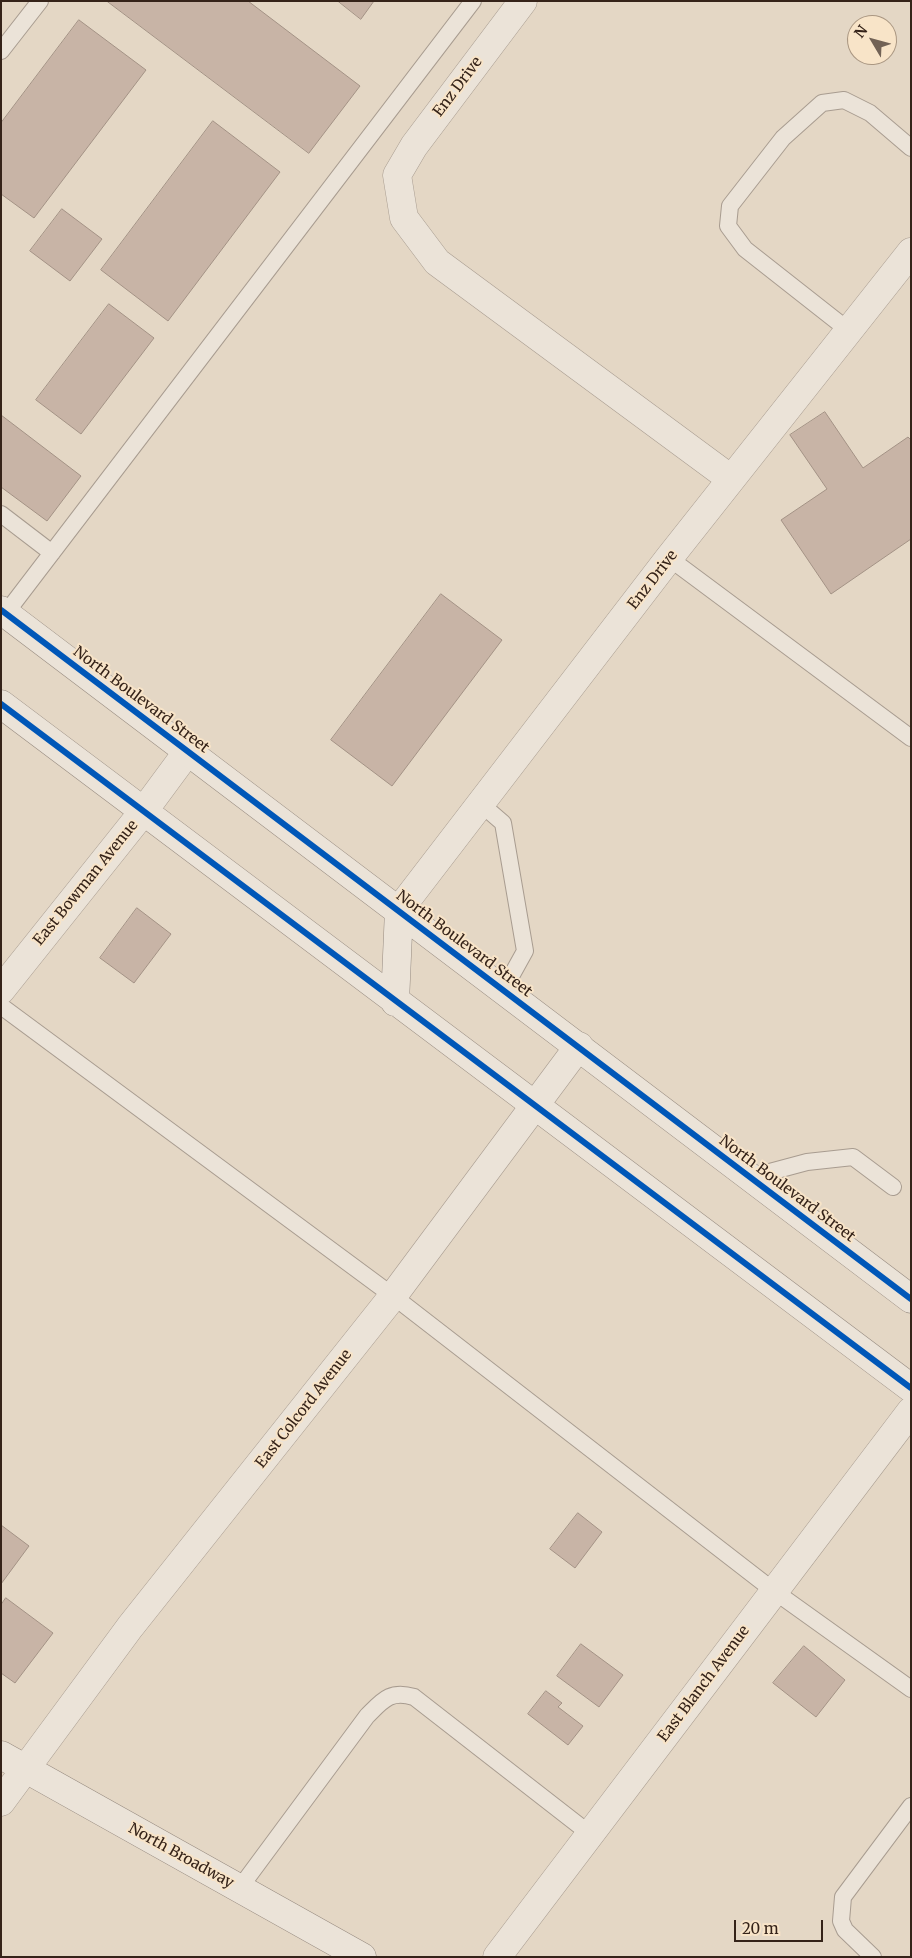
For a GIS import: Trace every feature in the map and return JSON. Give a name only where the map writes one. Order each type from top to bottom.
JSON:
[{"type":"street","name":"Enz Drive","points":[[523,1],[414,146],[397,175],[404,218],[437,262],[731,479]]},
{"type":"street","name":"Enz Drive","points":[[399,910],[669,558],[911,252]]},
{"type":"street","name":"North Boulevard Street","points":[[4,611],[580,1046],[911,1299]]},
{"type":"street","points":[[1,704],[395,1002],[536,1104],[911,1388]]},
{"type":"street","name":"East Bowman Avenue","points":[[1,990],[143,812],[188,751]]},
{"type":"street","points":[[395,1002],[399,910]]},
{"type":"street","name":"East Colcord Avenue","points":[[1,1802],[130,1627],[393,1296],[580,1046]]},
{"type":"street","name":"East Blanch Avenue","points":[[497,1957],[911,1411]]},
{"type":"street","name":"North Broadway","points":[[1,1755],[362,1957]]},
{"type":"lane","points":[[1,51],[40,1]]},
{"type":"lane","points":[[4,611],[52,553],[473,1]]},
{"type":"lane","points":[[848,330],[745,249],[728,226],[730,206],[783,138],[822,103],[844,100],[870,113],[911,148]]},
{"type":"lane","points":[[1,514],[52,553]]},
{"type":"lane","points":[[669,558],[911,738]]},
{"type":"lane","points":[[481,804],[503,823],[525,951],[504,989]]},
{"type":"lane","points":[[1,1006],[393,1296],[774,1591],[911,1689]]},
{"type":"lane","points":[[751,1177],[807,1162],[853,1157],[893,1186]]},
{"type":"lane","points":[[239,1889],[346,1744],[386,1697],[402,1694],[414,1697],[590,1834]]},
{"type":"lane","points":[[873,1957],[845,1930],[841,1921],[843,1897],[911,1806]]},
{"type":"building","points":[[107,1],[248,1],[360,86],[309,153]]},
{"type":"building","points":[[338,1],[374,1],[361,19]]},
{"type":"building","points":[[79,20],[146,70],[34,218],[1,194],[1,123]]},
{"type":"building","points":[[213,121],[280,172],[168,321],[101,270]]},
{"type":"building","points":[[62,209],[102,239],[70,281],[30,251]]},
{"type":"building","points":[[109,304],[154,338],[81,434],[36,400]]},
{"type":"building","points":[[825,412],[863,468],[908,437],[911,440],[911,539],[831,594],[781,520],[827,489],[790,435]]},
{"type":"building","points":[[1,415],[81,476],[47,521],[1,487]]},
{"type":"building","points":[[441,594],[502,640],[392,786],[331,740]]},
{"type":"building","points":[[137,908],[171,934],[134,983],[100,958]]},
{"type":"building","points":[[578,1513],[602,1532],[575,1568],[550,1549]]},
{"type":"building","points":[[1,1525],[29,1546],[1,1584]]},
{"type":"building","points":[[6,1598],[53,1633],[15,1683],[1,1673],[1,1605]]},
{"type":"building","points":[[581,1644],[623,1675],[599,1707],[557,1676]]},
{"type":"building","points":[[804,1646],[845,1680],[816,1717],[773,1683]]},
{"type":"building","points":[[546,1691],[562,1703],[558,1707],[583,1726],[568,1745],[528,1714]]},
{"type":"cycle path","points":[[1,610],[911,1299]]},
{"type":"cycle path","points":[[1,704],[911,1388]]}]
